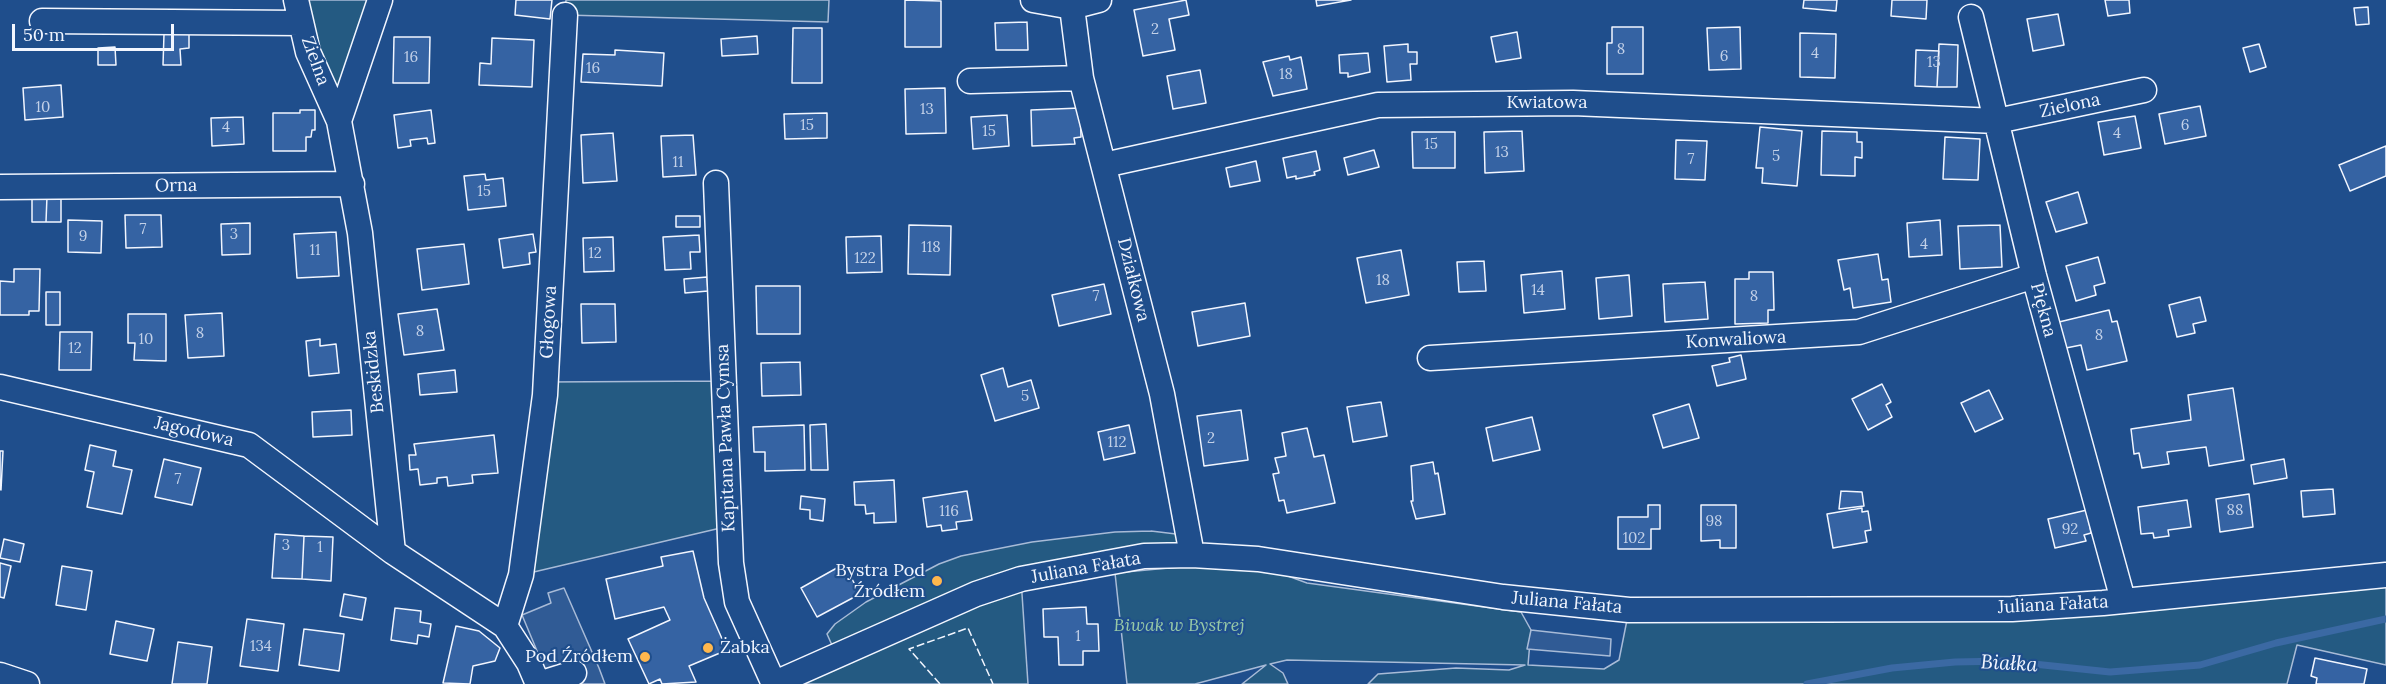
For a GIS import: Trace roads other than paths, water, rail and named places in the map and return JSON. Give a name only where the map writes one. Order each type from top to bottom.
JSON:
[{"type":"street","points":[[339,121],[380,0]]},
{"type":"street","points":[[1033,0],[1072,7],[1099,0]]},
{"type":"street","name":"Działkowa","points":[[1072,7],[1081,78],[1162,394],[1192,555]]},
{"type":"street","points":[[42,21],[299,11]]},
{"type":"street","name":"Zielna","points":[[299,11],[308,52],[339,121]]},
{"type":"street","name":"Głogowa","points":[[505,626],[521,574],[545,395],[565,15]]},
{"type":"street","name":"Piękna","points":[[1971,17],[2034,276],[2123,600]]},
{"type":"street","points":[[970,81],[1081,78]]},
{"type":"street","name":"Zielona","points":[[1997,121],[2144,90]]},
{"type":"street","name":"Kwiatowa","points":[[1104,165],[1378,105],[1573,103],[1997,121]]},
{"type":"street","name":"Beskidzka","points":[[339,121],[360,233],[393,552]]},
{"type":"street","name":"Kapitana Pawła Cymsa","points":[[716,183],[731,563],[737,602],[774,684]]},
{"type":"street","name":"Orna","points":[[0,187],[352,184]]},
{"type":"street","name":"Konwaliowa","points":[[1430,358],[1859,332],[2034,276]]},
{"type":"street","name":"Jagodowa","points":[[0,387],[249,445],[393,552]]},
{"type":"street","points":[[393,552],[505,626],[529,663],[539,684],[574,673]]},
{"type":"street","name":"Juliana Fałata","points":[[774,684],[951,604],[1021,579],[1144,556],[1192,555],[1258,559],[1503,597],[1629,609],[2012,609],[2386,575]]},
{"type":"street","points":[[0,675],[27,684]]},
{"type":"waterway","name":"Białka","points":[[1807,684],[1892,668],[1955,662],[2005,661],[2110,672],[2200,665],[2276,643],[2386,619]]},
{"type":"place","name":"Bystra Pod Źródłem","points":[[937,581]]},
{"type":"place","name":"Żabka","points":[[708,648]]},
{"type":"place","name":"Pod Źródłem","points":[[645,657]]},
{"type":"park label","name":"Biwak w Bystrej","points":[[1179,626]]}]
